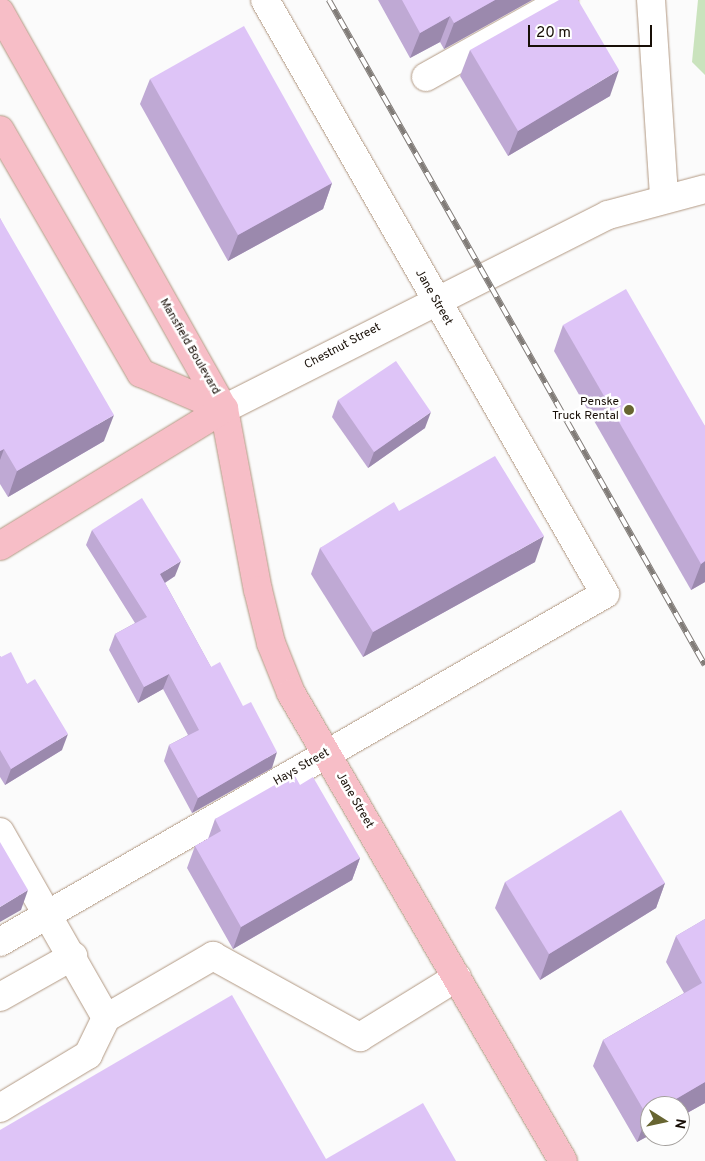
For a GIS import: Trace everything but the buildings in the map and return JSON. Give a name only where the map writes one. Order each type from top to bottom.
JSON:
[{"type":"main road","name":"Mansfield Boulevard","points":[[0,12],[224,409]]},
{"type":"main road","name":"Mansfield Boulevard","points":[[0,130],[141,373],[224,409]]},
{"type":"main road","name":"Chestnut Street","points":[[0,546],[224,409]]},
{"type":"main road","name":"Jane Street","points":[[224,409],[271,643],[291,693],[564,1161]]},
{"type":"street","name":"Jane Street","points":[[266,0],[434,300],[605,594]]},
{"type":"street","points":[[426,77],[564,0]]},
{"type":"street","points":[[651,0],[664,197]]},
{"type":"street","name":"Chestnut Street","points":[[224,409],[434,300],[608,215],[664,197],[705,189]]},
{"type":"street","name":"Hays Street","points":[[0,942],[605,594]]},
{"type":"street","points":[[0,832],[73,956],[106,1018]]},
{"type":"street","points":[[0,997],[73,956]]},
{"type":"street","points":[[0,1108],[88,1055],[106,1018],[213,956],[360,1038],[457,977]]},
{"type":"green space","points":[[698,0],[705,0],[705,75],[692,62]]},
{"type":"railway","points":[[329,0],[705,665]]},
{"type":"place","name":"Penske Truck Rental","points":[[629,410]]}]
